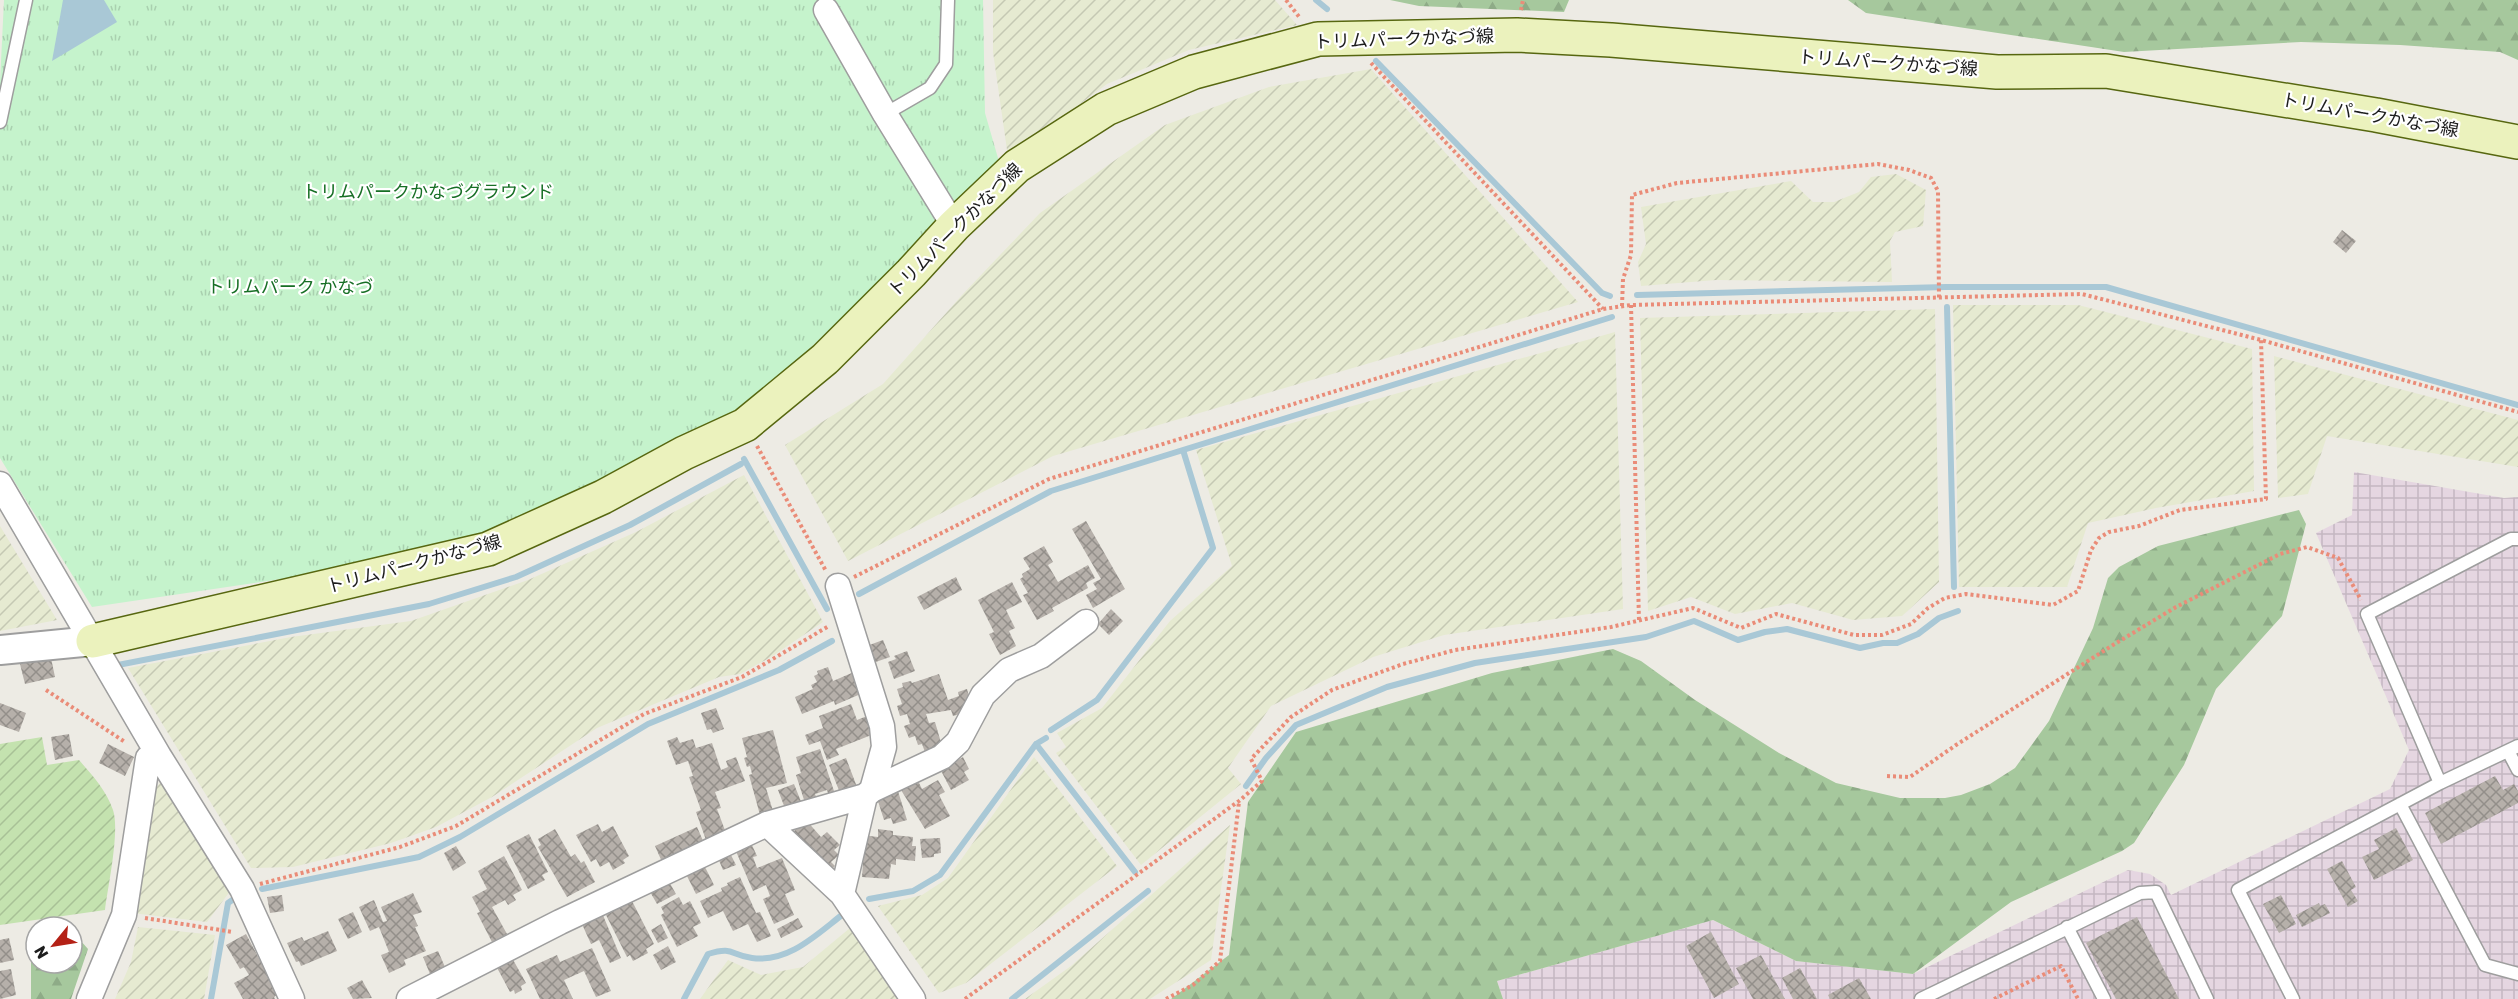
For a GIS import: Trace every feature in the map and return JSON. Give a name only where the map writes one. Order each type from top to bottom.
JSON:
[{"type":"main road","name":"トリムパークかなづ線","points":[[93,641],[488,549],[603,497],[684,453],[745,425],[825,359],[911,273],[954,226],[1017,166],[1106,109],[1194,72],[1318,39],[1516,35],[1611,40],[1997,72],[2106,71],[2376,115],[2518,142]]},
{"type":"street","points":[[826,10],[885,114],[954,226]]},
{"type":"street","points":[[0,484],[93,641],[154,757],[242,889],[292,999]]},
{"type":"street","points":[[834,584],[882,726],[884,747],[868,793],[842,894]]},
{"type":"street","points":[[409,999],[560,922],[767,824],[868,793],[942,758],[958,742],[983,695],[1009,670],[1041,656],[1086,622]]},
{"type":"street","points":[[0,650],[93,641]]},
{"type":"street","points":[[89,999],[124,915],[154,757]]},
{"type":"street","points":[[767,824],[842,894],[913,999]]},
{"type":"lane","points":[[0,122],[26,0]]},
{"type":"lane","points":[[885,114],[930,88],[946,64],[948,0]]},
{"type":"lane","points":[[2440,783],[2367,614],[2511,539],[2518,539]]},
{"type":"lane","points":[[2293,999],[2238,890],[2440,783],[2513,748],[2518,770]]},
{"type":"lane","points":[[2400,804],[2485,965],[2518,974]]},
{"type":"lane","points":[[1921,999],[2139,893],[2156,892],[2207,999]]},
{"type":"lane","points":[[2067,927],[2104,999]]},
{"type":"path","points":[[1348,39],[1603,309]]},
{"type":"path","points":[[1622,306],[1623,279],[1631,255],[1632,195],[1677,183],[1878,164],[1910,170],[1930,178],[1938,190],[1939,298]]},
{"type":"path","points":[[745,425],[834,584],[1049,479],[1603,309],[1631,304],[2082,294],[2261,340],[2518,412]]},
{"type":"path","points":[[1631,304],[1639,621]]},
{"type":"path","points":[[965,999],[1239,801],[1262,781],[1251,759],[1292,717],[1332,690],[1403,664],[1455,650],[1639,621],[1692,608],[1742,628],[1776,615],[1854,635],[1882,635],[1911,624],[1928,608],[1945,598],[1966,594],[2053,605],[2078,591],[2091,550],[2099,538],[2109,532],[2139,526],[2180,510],[2266,499],[2261,340]]},
{"type":"path","points":[[1887,776],[1910,777],[2113,645],[2176,608],[2280,554],[2307,547],[2338,558],[2367,614]]},
{"type":"path","points":[[242,889],[400,846],[456,826],[644,714],[742,677],[836,622]]},
{"type":"path","points":[[46,690],[154,757]]},
{"type":"path","points":[[1166,999],[1193,985],[1220,962],[1239,801]]},
{"type":"path","points":[[124,915],[233,932]]},
{"type":"path","points":[[1994,999],[2061,966],[2078,999]]},
{"type":"shaded area","points":[[2354,472],[2504,498],[2518,497],[2518,999],[1503,999],[1497,981],[1713,920],[1796,961],[1913,974],[2128,870],[2150,874],[2166,885],[2171,895],[2390,789],[2409,750],[2316,533],[2352,515]]},
{"type":"green space","name":"トリムパーク かなづ","points":[[4,0],[983,0],[985,113],[1000,165],[747,409],[480,540],[422,558],[92,607],[0,458],[0,82]]},
{"type":"green space","points":[[993,0],[1275,0],[1297,25],[1189,50],[1107,84],[1008,157],[993,52]]},
{"type":"green space","points":[[1390,0],[1569,0],[1564,12],[1419,6]]},
{"type":"green space","points":[[1848,0],[2518,0],[2518,60],[2500,52],[2400,45],[2301,42],[2124,52],[1866,13]]},
{"type":"green space","points":[[1371,69],[1578,302],[1053,456],[848,561],[785,445],[883,384],[962,295],[1040,213],[1165,125],[1269,87]]},
{"type":"green space","points":[[1896,174],[1926,190],[1923,226],[1895,232],[1890,241],[1892,282],[1716,280],[1641,286],[1638,262],[1646,244],[1641,207],[1791,181],[1813,202],[1834,202],[1859,192],[1871,177]]},
{"type":"green space","points":[[1953,305],[2078,305],[2252,349],[2254,491],[2156,508],[2088,523],[2067,587],[1959,587]]},
{"type":"green space","points":[[1935,309],[1939,582],[1902,616],[1853,620],[1792,603],[1735,614],[1691,597],[1648,611],[1640,318]]},
{"type":"green space","points":[[1615,332],[1623,609],[1444,635],[1373,657],[1271,706],[1228,768],[1241,784],[1141,865],[1056,753],[1066,747],[1057,733],[1102,708],[1170,621],[1232,566],[1196,450]]},
{"type":"green space","points":[[2274,356],[2518,420],[2518,467],[2327,436],[2308,494],[2278,498]]},
{"type":"green space","points":[[744,475],[823,622],[771,657],[740,674],[719,677],[597,728],[492,797],[436,827],[391,843],[293,867],[251,868],[128,668],[291,637],[411,621],[528,580],[636,532]]},
{"type":"green space","points":[[2299,510],[2306,524],[2282,616],[2216,689],[2184,765],[2134,843],[2122,851],[2011,902],[1913,974],[1796,961],[1713,920],[1497,981],[1503,999],[1171,999],[1229,955],[1248,802],[1296,732],[1492,673],[1613,649],[1641,661],[1695,700],[1779,753],[1836,783],[1900,798],[1945,798],[1961,795],[1990,784],[2015,768],[2049,721],[2093,628],[2108,578],[2119,567],[2158,546]]},
{"type":"green space","points":[[0,526],[57,620],[0,631]]},
{"type":"green space","points":[[42,737],[47,765],[79,760],[103,790],[115,819],[111,873],[105,910],[70,915],[24,915],[24,922],[0,925],[0,744]]},
{"type":"green space","points":[[1034,757],[1117,866],[966,983],[939,993],[878,906],[922,895],[948,878]]},
{"type":"green space","points":[[160,783],[173,797],[231,890],[207,922],[132,913],[151,793]]},
{"type":"green space","points":[[1230,825],[1211,960],[1150,999],[1025,999],[1071,966]]},
{"type":"green space","points":[[138,927],[215,935],[204,999],[115,999],[131,962]]},
{"type":"green space","points":[[850,928],[898,999],[700,999],[728,960],[761,975],[803,967]]},
{"type":"green space","points":[[84,944],[88,949],[84,961]]},
{"type":"green space","points":[[31,975],[79,975],[71,999],[31,999]]},
{"type":"water","points":[[63,0],[104,0],[117,22],[52,61]]},
{"type":"building","points":[[2342,230],[2356,241],[2346,253],[2333,242]]},
{"type":"building","points":[[1086,521],[1125,589],[1093,608],[1086,595],[1097,589],[1093,583],[1101,579],[1072,529]]},
{"type":"building","points":[[1044,546],[1053,562],[1048,565],[1058,582],[1088,565],[1095,578],[1086,583],[1088,588],[1052,608],[1054,611],[1037,620],[1023,595],[1028,593],[1020,579],[1023,577],[1022,574],[1030,569],[1023,558]]},
{"type":"building","points":[[956,577],[962,590],[924,610],[917,597]]},
{"type":"building","points":[[1012,582],[1022,602],[1006,610],[1015,628],[1009,631],[1016,646],[1000,655],[989,634],[994,632],[978,600]]},
{"type":"building","points":[[1111,609],[1123,621],[1109,635],[1098,624]]},
{"type":"building","points":[[883,640],[890,657],[870,664],[864,647]]},
{"type":"building","points":[[907,651],[915,671],[894,679],[888,662],[896,659],[894,656]]},
{"type":"building","points":[[51,658],[55,677],[25,684],[20,664]]},
{"type":"building","points":[[828,667],[833,681],[854,672],[863,693],[835,705],[834,701],[802,714],[795,697],[813,689],[811,685],[817,682],[814,676],[818,674],[817,671]]},
{"type":"building","points":[[939,674],[948,700],[959,696],[958,692],[967,689],[971,704],[966,712],[953,716],[951,710],[926,714],[929,723],[935,722],[942,746],[925,752],[922,744],[918,745],[915,736],[909,738],[904,726],[910,724],[907,714],[900,716],[897,706],[902,704],[897,689],[903,687],[902,683],[911,681],[912,683]]},
{"type":"building","points":[[0,703],[26,713],[19,732],[0,725]]},
{"type":"building","points":[[851,704],[857,720],[867,716],[874,734],[836,749],[839,755],[827,760],[820,741],[809,745],[805,735],[823,728],[819,716]]},
{"type":"building","points":[[716,708],[724,729],[713,733],[711,729],[707,730],[701,713]]},
{"type":"building","points":[[773,730],[787,783],[766,788],[773,811],[760,815],[749,775],[752,774],[750,766],[747,767],[744,758],[747,757],[742,738]]},
{"type":"building","points":[[69,734],[73,756],[55,760],[51,737]]},
{"type":"building","points":[[677,737],[680,743],[693,739],[696,748],[712,743],[721,770],[728,767],[726,761],[736,757],[745,781],[715,792],[721,808],[717,809],[726,833],[706,840],[696,812],[701,810],[689,777],[693,776],[688,761],[676,765],[667,741]]},
{"type":"building","points":[[108,744],[134,757],[125,776],[99,763]]},
{"type":"building","points":[[820,749],[835,794],[829,796],[827,790],[815,794],[817,799],[805,803],[796,775],[801,773],[796,757]]},
{"type":"building","points":[[955,754],[958,760],[963,757],[969,769],[964,772],[969,780],[951,790],[937,763]]},
{"type":"building","points":[[846,758],[857,787],[840,793],[829,765]]},
{"type":"building","points":[[2495,776],[2503,790],[2514,784],[2518,791],[2518,803],[2441,844],[2425,813]]},
{"type":"building","points":[[938,780],[945,792],[939,795],[950,816],[925,829],[901,790],[918,781],[922,789]]},
{"type":"building","points":[[794,784],[802,804],[786,811],[778,790]]},
{"type":"building","points":[[897,788],[907,820],[893,824],[891,818],[884,820],[876,795]]},
{"type":"building","points":[[806,820],[821,837],[827,832],[840,845],[834,850],[839,855],[831,862],[835,866],[832,869],[793,832]]},
{"type":"building","points":[[598,824],[602,832],[613,826],[629,856],[623,860],[625,863],[613,870],[609,862],[600,867],[596,859],[591,862],[576,835]]},
{"type":"building","points":[[697,827],[704,843],[662,862],[655,846]]},
{"type":"building","points":[[2396,828],[2413,860],[2374,880],[2362,857],[2379,849],[2374,840]]},
{"type":"building","points":[[555,829],[571,857],[575,854],[581,863],[584,861],[595,882],[567,897],[538,847],[541,845],[538,839]]},
{"type":"building","points":[[878,829],[893,831],[893,835],[913,837],[912,846],[916,846],[915,861],[896,859],[896,865],[891,864],[889,879],[862,877],[864,849],[862,835],[878,837]]},
{"type":"building","points":[[529,834],[548,872],[542,875],[545,880],[528,889],[506,846]]},
{"type":"building","points":[[940,838],[941,853],[934,854],[934,857],[922,858],[920,839]]},
{"type":"building","points":[[751,843],[757,856],[753,857],[757,868],[782,858],[795,890],[785,894],[794,915],[774,924],[763,899],[770,896],[766,885],[753,891],[735,849]]},
{"type":"building","points":[[456,846],[466,863],[453,871],[444,853]]},
{"type":"building","points":[[730,853],[736,865],[723,870],[718,858]]},
{"type":"building","points":[[504,856],[522,890],[513,895],[516,900],[508,905],[505,900],[492,907],[507,934],[492,942],[477,913],[480,912],[472,897],[487,889],[478,871]]},
{"type":"building","points":[[2342,861],[2356,887],[2351,890],[2358,901],[2348,907],[2327,869]]},
{"type":"building","points":[[704,865],[714,885],[696,894],[686,874]]},
{"type":"building","points":[[740,877],[756,913],[760,912],[771,936],[757,942],[748,924],[733,931],[723,911],[708,918],[700,901],[722,891],[721,888],[728,885],[727,883]]},
{"type":"building","points":[[668,880],[676,894],[657,904],[649,890]]},
{"type":"building","points":[[413,893],[422,912],[413,915],[418,926],[415,927],[426,951],[404,960],[406,965],[389,973],[381,955],[389,952],[379,927],[370,931],[359,907],[374,900],[383,922],[387,921],[381,907]]},
{"type":"building","points":[[282,895],[284,911],[270,913],[267,897]]},
{"type":"building","points":[[2281,895],[2296,924],[2279,933],[2263,904]]},
{"type":"building","points":[[679,897],[683,905],[690,901],[701,923],[693,927],[698,936],[677,947],[661,915],[664,913],[661,907]]},
{"type":"building","points":[[632,901],[654,944],[646,949],[648,953],[633,961],[630,955],[627,957],[606,915]]},
{"type":"building","points":[[2319,903],[2320,906],[2325,904],[2330,913],[2302,927],[2296,915]]},
{"type":"building","points":[[353,912],[362,932],[348,939],[338,919]]},
{"type":"building","points":[[602,913],[621,958],[610,963],[599,940],[591,944],[581,922]]},
{"type":"building","points":[[2137,917],[2179,999],[2116,999],[2086,943]]},
{"type":"building","points":[[798,918],[803,927],[781,938],[777,929]]},
{"type":"building","points":[[661,924],[668,938],[658,943],[651,930]]},
{"type":"building","points":[[328,931],[337,951],[301,966],[299,961],[296,962],[287,943],[302,937],[304,941]]},
{"type":"building","points":[[1711,932],[1739,984],[1714,998],[1686,946]]},
{"type":"building","points":[[246,934],[278,994],[274,997],[275,999],[243,999],[234,983],[249,975],[244,967],[240,969],[226,945]]},
{"type":"building","points":[[9,938],[14,960],[0,963],[0,940]]},
{"type":"building","points":[[668,946],[676,962],[661,970],[653,955]]},
{"type":"building","points":[[592,948],[611,991],[596,997],[584,971],[564,980],[573,999],[540,999],[526,969],[557,955],[560,962]]},
{"type":"building","points":[[438,951],[445,967],[430,974],[423,957]]},
{"type":"building","points":[[1761,955],[1785,999],[1753,999],[1736,968]]},
{"type":"building","points":[[511,956],[526,983],[521,986],[522,990],[515,994],[514,990],[510,992],[495,964]]},
{"type":"building","points":[[1800,968],[1817,999],[1793,999],[1782,978]]},
{"type":"building","points":[[11,969],[16,995],[0,999],[0,971]]},
{"type":"building","points":[[1859,978],[1871,999],[1830,999],[1828,995]]},
{"type":"building","points":[[362,980],[372,998],[353,999],[347,988]]},
{"type":"waterway","points":[[1316,0],[1327,9]]},
{"type":"waterway","points":[[1376,61],[1602,293],[1610,296]]},
{"type":"waterway","points":[[1637,295],[1946,287],[2106,287],[2518,405]]},
{"type":"waterway","points":[[1947,307],[1954,587]]},
{"type":"waterway","points":[[859,594],[1051,491],[1612,317]]},
{"type":"waterway","points":[[1051,730],[1097,700],[1213,548],[1183,450]]},
{"type":"waterway","points":[[744,459],[827,609]]},
{"type":"waterway","points":[[118,665],[429,604],[516,577],[630,525],[741,464]]},
{"type":"waterway","points":[[1246,786],[1266,758],[1296,725],[1387,687],[1475,663],[1646,637],[1694,621],[1738,640],[1765,632],[1787,629],[1860,648],[1883,643],[1897,643],[1918,634],[1939,618],[1958,611]]},
{"type":"waterway","points":[[262,889],[419,857],[460,837],[648,724],[779,670],[832,641]]},
{"type":"waterway","points":[[1046,738],[1036,744],[1135,872]]},
{"type":"waterway","points":[[869,899],[913,891],[940,875],[1036,744]]},
{"type":"waterway","points":[[1012,999],[1148,891]]},
{"type":"waterway","points":[[211,999],[228,903],[238,896]]},
{"type":"waterway","points":[[684,999],[708,954],[728,951],[752,958],[778,956],[812,939],[842,915]]},
{"type":"park label","name":"トリムパークかなづグラウンド","points":[[428,192]]}]
